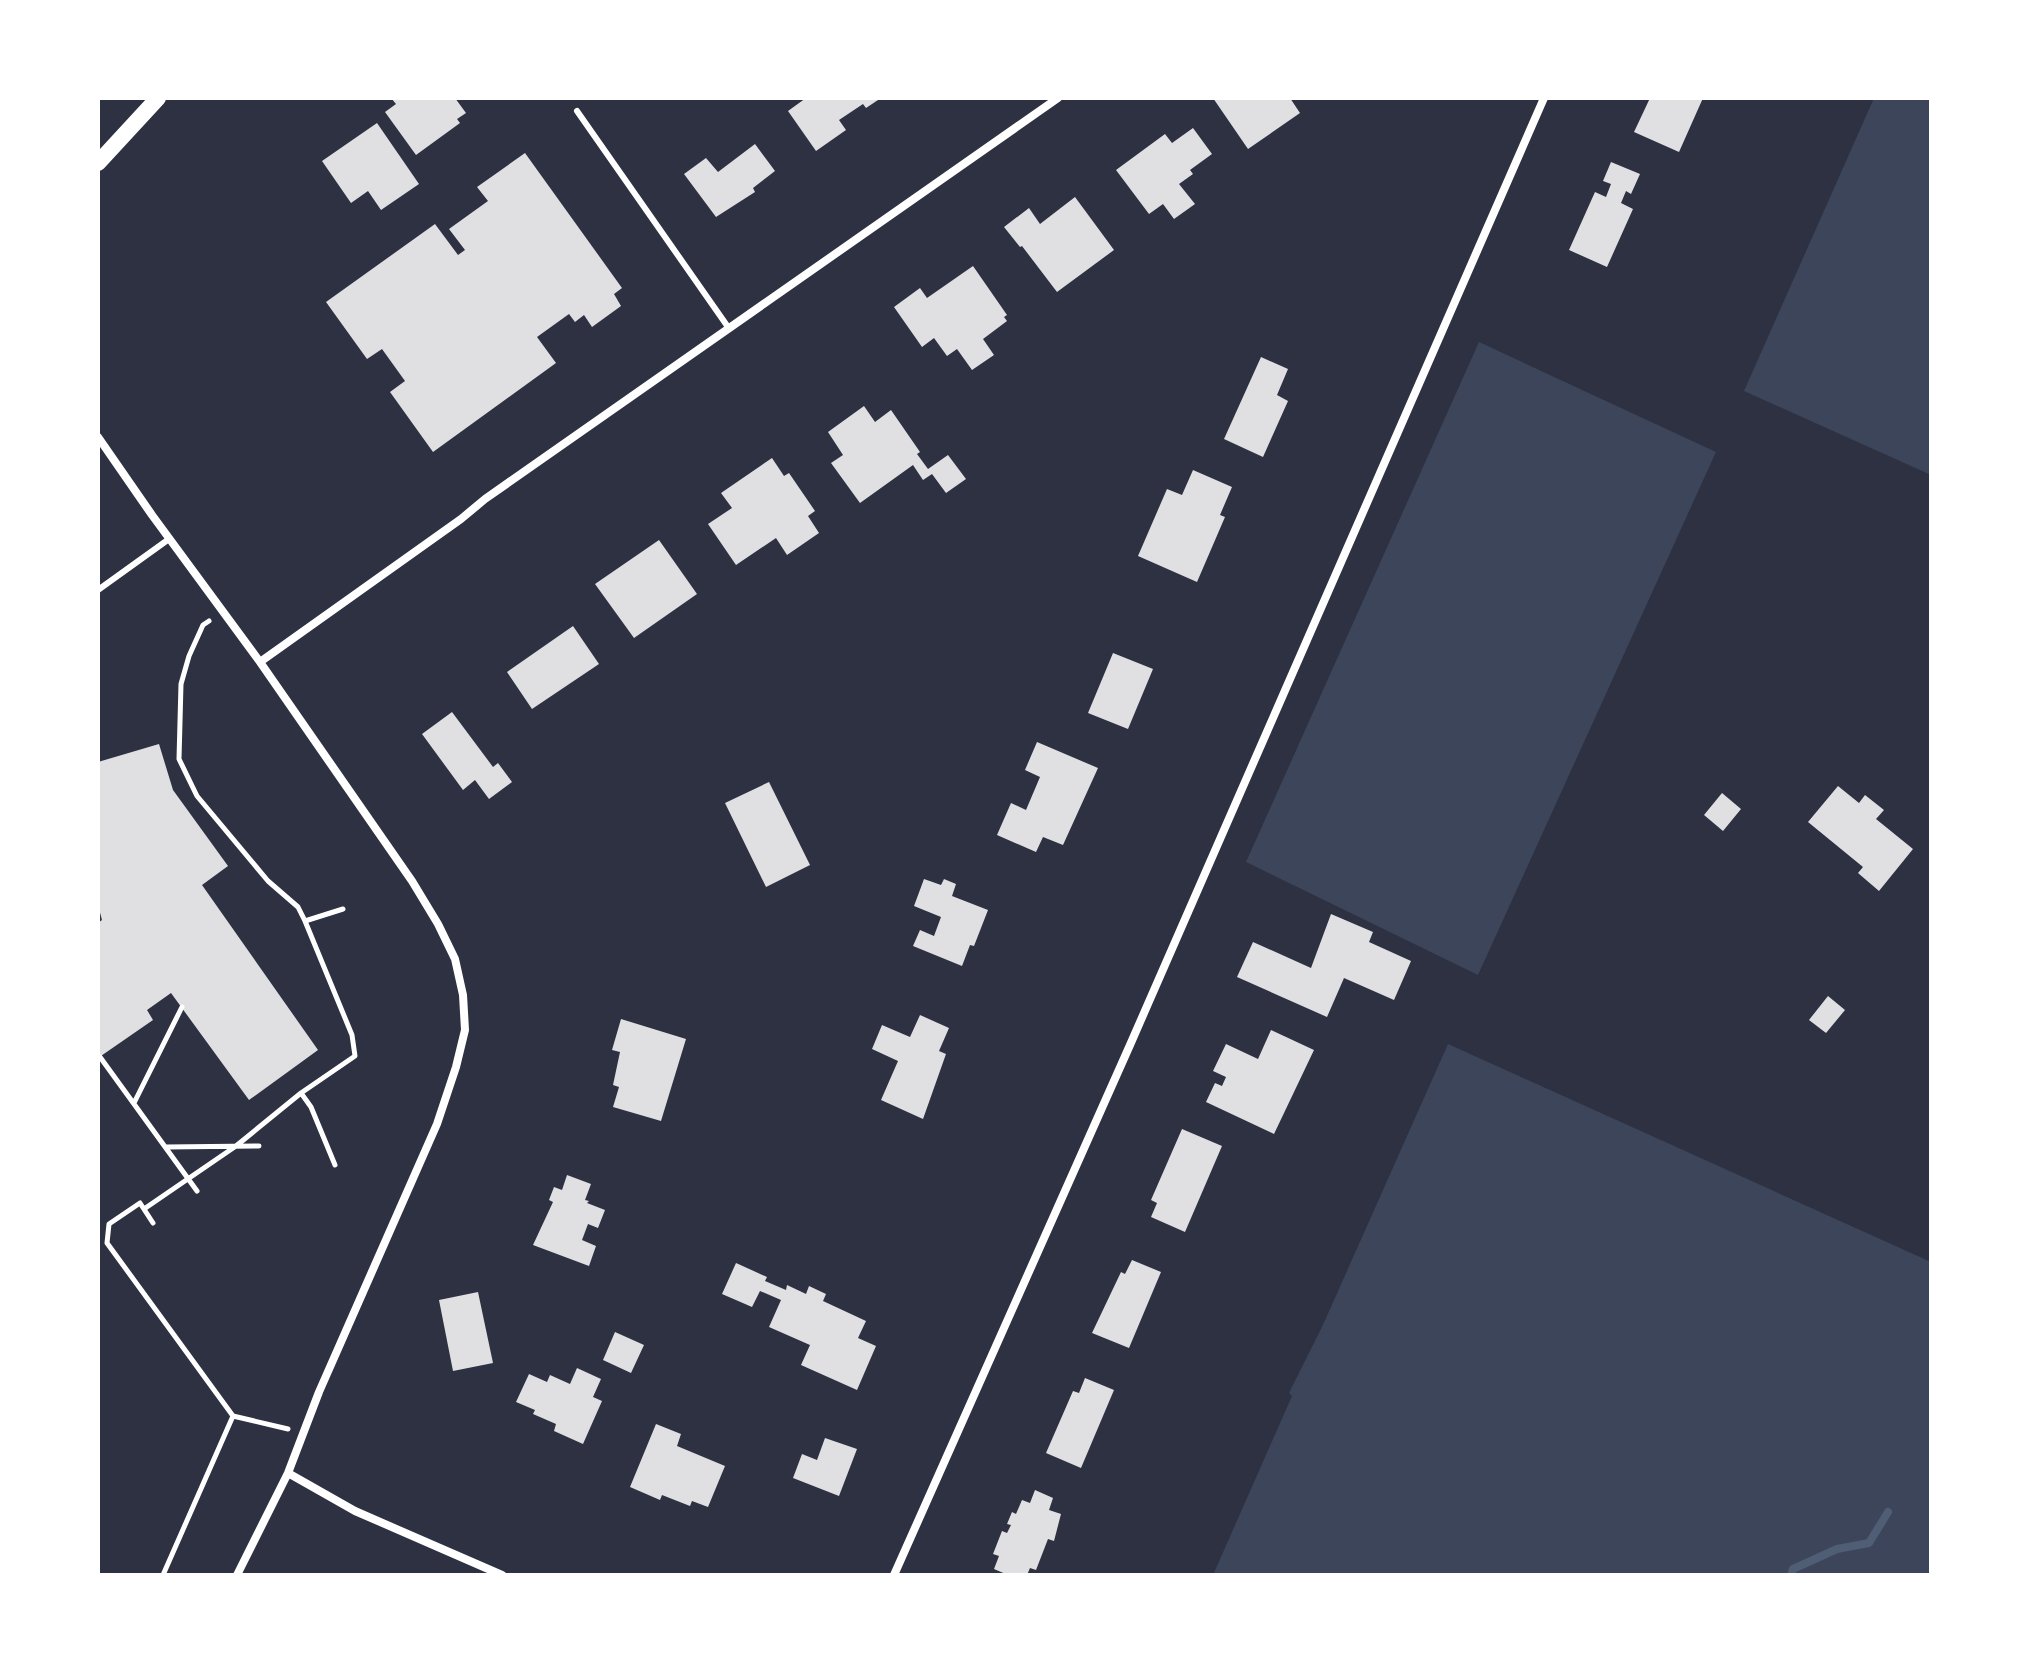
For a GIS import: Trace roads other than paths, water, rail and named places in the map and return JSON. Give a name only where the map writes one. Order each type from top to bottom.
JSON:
[{"type":"main road","points":[[98,163],[158,98]]},
{"type":"street","points":[[260,662],[728,327],[1058,98]]},
{"type":"street","points":[[894,1575],[1148,1005],[1544,98]]},
{"type":"street","points":[[98,437],[412,881],[455,959],[463,995],[465,1030],[437,1124],[335,1354],[288,1473],[237,1575]]},
{"type":"street","points":[[288,1473],[355,1511],[502,1575]]},
{"type":"lane","points":[[577,111],[728,327]]},
{"type":"lane","points":[[98,590],[169,539]]},
{"type":"waterway","points":[[1791,1575],[1793,1569],[1837,1549],[1869,1543],[1888,1512]]}]
